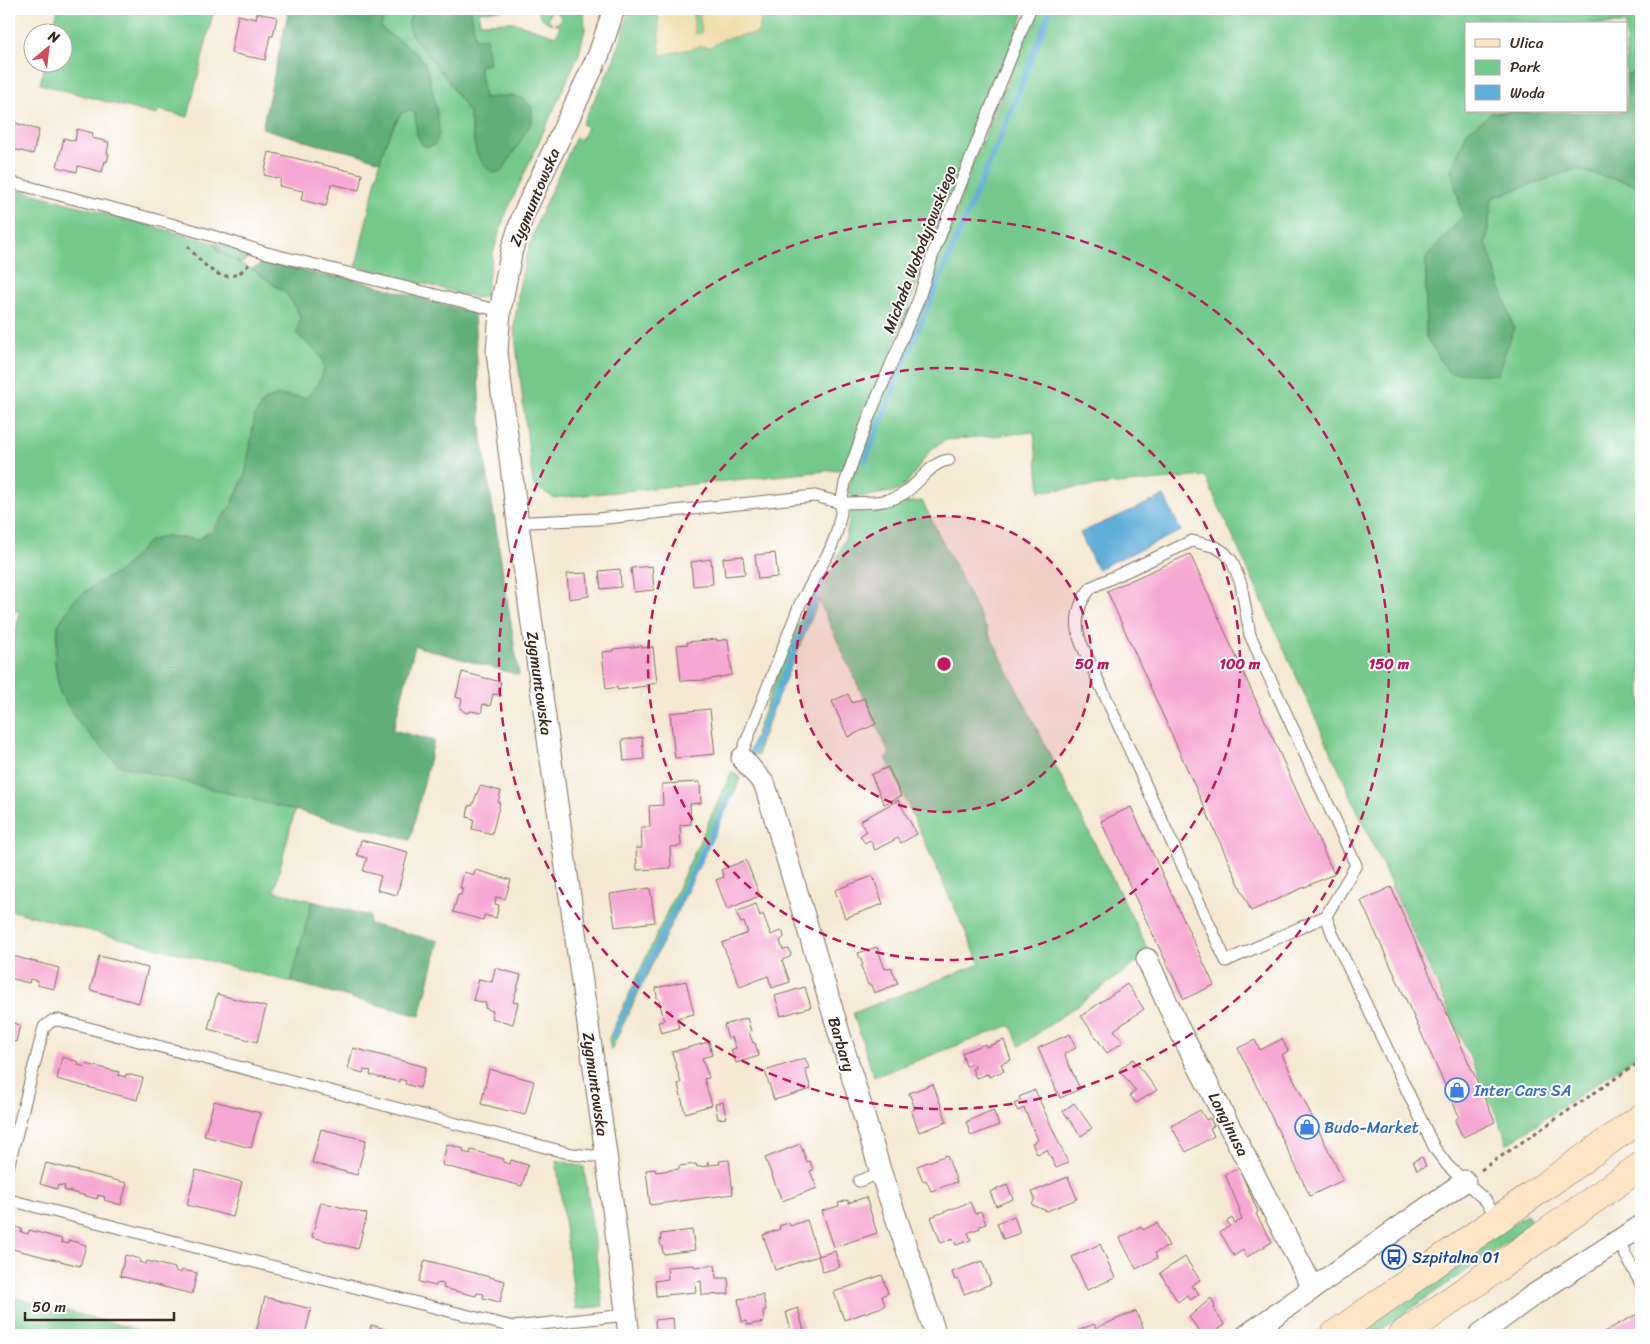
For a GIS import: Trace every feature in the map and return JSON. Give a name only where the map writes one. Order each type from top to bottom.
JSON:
[{"type":"main road","points":[[1334,1335],[1641,1118]]},
{"type":"main road","points":[[1402,1335],[1641,1166]]},
{"type":"street","name":"Zygmuntowska","points":[[600,9],[600,48]]},
{"type":"street","name":"Zygmuntowska","points":[[614,9],[591,71],[523,215],[512,249],[500,311],[497,352],[518,524],[628,1325]]},
{"type":"street","name":"Barbary","points":[[742,758],[764,786],[881,1174],[936,1335]]},
{"type":"street","name":"Longinusa","points":[[1146,959],[1180,1031],[1313,1288]]},
{"type":"street","points":[[1247,1335],[1465,1181]]},
{"type":"street","points":[[1488,1332],[1532,1296],[1641,1226]]},
{"type":"lane","name":"Michała Wołodyjowskiego","points":[[742,758],[743,750],[800,604],[830,550],[836,535],[845,483],[868,419],[918,301],[934,250],[1030,9]]},
{"type":"lane","points":[[9,182],[171,224],[264,252],[500,311]]},
{"type":"lane","points":[[518,524],[597,519],[815,496],[841,503],[880,502],[902,495],[933,467],[943,460],[949,460]]},
{"type":"lane","points":[[1192,541],[1216,547],[1232,561],[1242,584],[1250,635],[1356,865],[1326,916],[1226,961],[1081,643],[1077,617],[1083,599],[1092,586],[1192,541]]},
{"type":"lane","points":[[1326,916],[1435,1149],[1448,1166],[1486,1201],[1498,1219]]},
{"type":"lane","points":[[9,1164],[44,1027],[52,1021],[58,1020],[572,1154],[593,1156],[606,1154]]},
{"type":"lane","points":[[859,1181],[881,1174]]},
{"type":"lane","points":[[9,1200],[513,1328],[628,1325]]},
{"type":"lane","points":[[1618,1241],[1641,1284]]},
{"type":"path","points":[[171,224],[200,261],[214,271],[226,276],[238,274],[264,252]]},
{"type":"path","points":[[1465,1181],[1641,1061]]},
{"type":"green space","points":[[58,9],[214,9],[188,117],[159,110],[156,115],[40,84],[43,72],[72,72],[72,22],[55,22]]},
{"type":"green space","points":[[289,9],[385,9],[381,28],[413,50],[422,59],[428,72],[439,125],[439,135],[434,145],[428,147],[422,145],[417,135],[415,114],[410,110],[401,113],[394,124],[380,161],[262,128]]},
{"type":"green space","points":[[385,9],[414,9],[410,15],[411,34],[446,78],[469,113],[476,152],[502,171],[532,122],[512,95],[484,99],[479,66],[486,38],[475,39],[471,9],[508,9],[479,12],[480,23],[513,22],[556,36],[560,26],[554,24],[560,21],[560,15],[556,12],[550,12],[548,19],[552,24],[542,18],[536,9],[584,9],[585,29],[579,54],[504,218],[493,253],[485,297],[478,298],[356,266],[385,143],[401,113],[410,110],[415,114],[417,135],[431,89],[429,77],[416,53],[381,28]]},
{"type":"green space","points":[[414,9],[471,9],[475,39],[486,38],[489,64],[479,66],[484,98],[515,96],[521,98],[532,107],[532,122],[502,171],[493,173],[483,164],[476,152],[469,113],[446,78],[411,34],[408,23]]},
{"type":"green space","points":[[628,9],[1025,9],[925,258],[908,310],[845,469],[554,498],[533,485],[514,328],[519,288],[526,256],[539,217],[576,137],[581,140],[587,127],[582,124],[616,54]]},
{"type":"green space","points":[[1035,9],[1641,9],[1641,59],[1638,71],[1628,74],[1628,22],[1465,22],[1465,112],[1511,112],[1492,113],[1451,170],[1463,216],[1426,258],[1426,337],[1449,373],[1514,329],[1486,243],[1492,198],[1575,169],[1641,186],[1641,1053],[1506,1145],[1504,1132],[1205,476],[1040,491],[1034,432],[946,440],[931,449],[908,482],[898,491],[853,498],[848,489],[858,458],[947,237],[973,163],[1025,39]]},
{"type":"green space","points":[[1641,59],[1641,186],[1575,169],[1492,198],[1486,243],[1514,329],[1497,375],[1449,373],[1426,337],[1426,258],[1463,216],[1451,170],[1467,132],[1492,113],[1628,112],[1628,74],[1638,71]]},
{"type":"green space","points":[[9,187],[214,243],[226,256],[260,273],[287,295],[300,317],[297,334],[315,350],[323,363],[324,370],[321,378],[306,398],[278,395],[255,415],[245,476],[232,504],[206,534],[198,540],[166,536],[149,541],[122,570],[96,584],[74,600],[58,625],[55,664],[60,693],[119,765],[295,810],[274,891],[312,901],[291,982],[9,910],[9,655],[20,612],[9,609]]},
{"type":"green space","points":[[214,243],[253,252],[244,262],[239,263],[218,252]]},
{"type":"green space","points":[[265,262],[323,276],[343,276],[474,313],[482,439],[519,675],[415,646],[393,730],[434,741],[410,840],[119,765],[80,725],[60,693],[55,664],[58,625],[74,600],[96,584],[122,570],[149,541],[166,536],[198,540],[212,531],[229,510],[245,475],[255,415],[265,400],[278,395],[306,398],[321,378],[324,370],[323,363],[315,350],[297,334],[300,316],[288,295],[252,269]]},
{"type":"green space","points":[[922,501],[1150,953],[1020,1046],[1011,1026],[1008,1026],[874,1077],[853,1013],[980,964],[886,757],[890,755],[819,601],[780,692],[759,747],[758,756],[749,753],[781,664],[810,597],[819,600],[845,539],[852,509]]},
{"type":"green space","points":[[732,771],[740,778],[737,787],[611,1050],[609,1038]]},
{"type":"green space","points":[[312,901],[370,916],[369,924],[439,941],[420,1016],[291,982]]},
{"type":"green space","points":[[556,1160],[584,1167],[603,1306],[576,1309]]},
{"type":"green space","points":[[1527,1214],[1532,1224],[1374,1335],[1355,1335]]},
{"type":"green space","points":[[9,1296],[158,1335],[9,1335]]},
{"type":"sand","points":[[658,9],[692,9],[695,34],[702,33],[699,9],[760,9],[761,20],[758,32],[754,34],[724,39],[710,47],[699,46],[660,55]]},
{"type":"water","points":[[1164,496],[1181,531],[1097,569],[1080,533]]},
{"type":"building","points":[[257,13],[277,17],[273,36],[270,36],[265,60],[231,53],[238,15],[256,19]]},
{"type":"building","points":[[9,121],[39,130],[33,154],[9,148]]},
{"type":"building","points":[[77,129],[93,133],[92,138],[109,142],[107,153],[109,154],[102,172],[78,166],[77,172],[57,167],[64,138],[75,141]]},
{"type":"building","points":[[269,152],[362,174],[359,190],[331,184],[326,206],[301,200],[303,191],[279,186],[281,179],[264,175]]},
{"type":"building","points":[[775,553],[778,577],[758,579],[755,555]]},
{"type":"building","points":[[1190,554],[1334,874],[1251,911],[1107,591]]},
{"type":"building","points":[[743,556],[745,574],[725,576],[723,558]]},
{"type":"building","points":[[711,559],[713,584],[693,586],[691,562]]},
{"type":"building","points":[[652,566],[654,590],[634,592],[631,568]]},
{"type":"building","points":[[620,569],[621,587],[601,589],[599,571]]},
{"type":"building","points":[[587,573],[589,596],[569,599],[567,574]]},
{"type":"building","points":[[717,639],[717,641],[728,639],[732,675],[706,680],[681,681],[677,645]]},
{"type":"building","points":[[642,646],[642,648],[653,647],[657,683],[617,690],[617,687],[606,689],[602,652]]},
{"type":"building","points":[[462,672],[501,682],[498,695],[493,694],[490,706],[483,704],[481,713],[471,711],[467,713],[460,708],[462,699],[456,697]]},
{"type":"building","points":[[848,694],[852,703],[864,698],[876,724],[848,737],[832,701]]},
{"type":"building","points":[[710,709],[715,754],[675,758],[670,713]]},
{"type":"building","points":[[642,737],[644,759],[624,761],[622,740]]},
{"type":"building","points":[[888,767],[901,796],[884,804],[871,775]]},
{"type":"building","points":[[700,782],[701,803],[690,804],[691,824],[680,825],[681,846],[670,847],[671,868],[637,870],[636,848],[642,848],[641,827],[650,827],[649,806],[663,805],[662,784]]},
{"type":"building","points":[[480,786],[501,791],[492,834],[472,829],[474,819],[467,817],[469,805],[472,806]]},
{"type":"building","points":[[898,800],[917,834],[901,843],[898,838],[875,850],[870,840],[865,843],[860,836],[866,832],[860,821]]},
{"type":"building","points":[[1131,807],[1214,985],[1184,999],[1101,821]]},
{"type":"building","points":[[361,840],[408,852],[397,895],[377,890],[381,876],[363,871],[367,858],[357,855]]},
{"type":"building","points":[[746,860],[760,896],[727,909],[716,880],[724,877],[721,870]]},
{"type":"building","points":[[475,870],[511,880],[505,899],[496,897],[495,904],[499,905],[496,918],[484,915],[483,920],[453,912],[458,895],[461,895],[463,888],[460,888],[464,872],[474,875]]},
{"type":"building","points":[[873,876],[883,904],[845,918],[835,890]]},
{"type":"building","points":[[1391,887],[1495,1122],[1463,1137],[1455,1121],[1459,1116],[1361,901]]},
{"type":"building","points":[[650,888],[655,922],[615,927],[610,894]]},
{"type":"building","points":[[756,904],[760,916],[763,914],[771,935],[780,931],[783,932],[784,937],[780,941],[783,950],[789,949],[791,954],[790,957],[782,960],[790,982],[772,988],[768,976],[740,987],[722,943],[748,933],[744,922],[741,923],[736,912]]},
{"type":"building","points":[[877,947],[885,969],[891,967],[898,984],[874,993],[871,985],[868,985],[858,953]]},
{"type":"building","points":[[9,955],[59,968],[54,989],[37,985],[38,981],[30,979],[29,983],[9,978]]},
{"type":"building","points":[[99,956],[148,968],[139,1003],[90,990]]},
{"type":"building","points":[[495,968],[521,975],[513,1002],[518,1003],[513,1024],[491,1018],[493,1011],[485,1008],[486,1003],[473,1000],[479,979],[492,982]]},
{"type":"building","points":[[686,981],[694,1014],[677,1018],[679,1028],[661,1033],[658,1022],[664,1021],[656,988]]},
{"type":"building","points":[[1127,984],[1144,1009],[1114,1030],[1123,1042],[1107,1053],[1081,1016]]},
{"type":"building","points":[[805,987],[811,1007],[781,1016],[775,996]]},
{"type":"building","points":[[217,994],[266,1007],[257,1042],[208,1029]]},
{"type":"building","points":[[747,1018],[751,1031],[749,1032],[759,1056],[736,1063],[731,1050],[736,1048],[732,1037],[728,1039],[724,1025]]},
{"type":"building","points":[[9,1022],[20,1025],[16,1042],[12,1041],[11,1048],[14,1049],[9,1067]]},
{"type":"building","points":[[1070,1034],[1076,1048],[1064,1054],[1080,1089],[1060,1098],[1038,1048]]},
{"type":"building","points":[[1282,1039],[1288,1051],[1282,1055],[1343,1180],[1310,1196],[1238,1048],[1255,1040],[1260,1050]]},
{"type":"building","points":[[1004,1040],[1011,1060],[1001,1064],[1004,1071],[989,1077],[988,1074],[976,1078],[972,1069],[975,1068],[974,1064],[966,1066],[962,1053],[985,1044],[986,1047]]},
{"type":"building","points":[[709,1042],[712,1055],[702,1058],[709,1078],[704,1079],[712,1105],[685,1113],[678,1084],[681,1083],[672,1052]]},
{"type":"building","points":[[353,1048],[426,1067],[420,1088],[405,1084],[406,1081],[399,1079],[399,1082],[370,1075],[371,1071],[364,1070],[363,1073],[348,1069]]},
{"type":"building","points":[[62,1057],[79,1062],[78,1065],[85,1067],[86,1064],[119,1072],[118,1075],[125,1077],[126,1074],[143,1078],[137,1100],[57,1079]]},
{"type":"building","points":[[805,1058],[809,1068],[805,1069],[811,1089],[774,1100],[765,1071]]},
{"type":"building","points":[[1133,1059],[1157,1090],[1136,1103],[1130,1095],[1136,1091],[1119,1070]]},
{"type":"building","points":[[489,1069],[534,1081],[525,1115],[481,1104]]},
{"type":"building","points":[[933,1084],[947,1122],[919,1132],[911,1110],[915,1109],[909,1093]]},
{"type":"building","points":[[1035,1090],[1068,1163],[1056,1168],[1047,1150],[1037,1154],[1032,1143],[1038,1140],[1024,1108],[1018,1111],[1014,1104],[1021,1101],[1019,1097]]},
{"type":"building","points":[[214,1101],[260,1113],[251,1148],[204,1136]]},
{"type":"building","points":[[723,1102],[726,1118],[718,1119],[715,1104]]},
{"type":"building","points":[[1074,1103],[1092,1128],[1081,1136],[1063,1111]]},
{"type":"building","points":[[993,1110],[999,1125],[971,1136],[966,1122]]},
{"type":"building","points":[[1200,1110],[1206,1120],[1210,1118],[1214,1126],[1210,1128],[1214,1136],[1186,1152],[1171,1126]]},
{"type":"building","points":[[321,1129],[366,1140],[357,1175],[312,1163]]},
{"type":"building","points":[[447,1144],[464,1149],[463,1152],[470,1154],[471,1150],[504,1159],[503,1162],[510,1164],[511,1160],[528,1165],[522,1186],[442,1165]]},
{"type":"building","points":[[800,1144],[807,1162],[810,1161],[813,1170],[810,1171],[817,1188],[782,1201],[765,1158]]},
{"type":"building","points":[[947,1155],[957,1182],[931,1191],[926,1180],[923,1181],[917,1166]]},
{"type":"building","points":[[1422,1157],[1426,1166],[1417,1170],[1413,1161]]},
{"type":"building","points":[[729,1160],[733,1194],[650,1205],[646,1170],[655,1169],[656,1172],[679,1169],[679,1166],[696,1164],[697,1167],[708,1166],[707,1162],[709,1162],[709,1165],[720,1164],[719,1161]]},
{"type":"building","points":[[46,1163],[127,1183],[121,1205],[104,1200],[105,1197],[98,1195],[97,1199],[64,1190],[65,1186],[58,1185],[57,1189],[40,1184]]},
{"type":"building","points":[[1239,1168],[1258,1212],[1256,1214],[1272,1242],[1247,1257],[1243,1250],[1234,1256],[1220,1232],[1230,1226],[1227,1221],[1232,1218],[1235,1223],[1242,1220],[1240,1210],[1225,1174]]},
{"type":"building","points":[[196,1170],[242,1182],[233,1217],[187,1205]]},
{"type":"building","points":[[1068,1177],[1077,1199],[1047,1211],[1032,1205],[1035,1198],[1032,1192]]},
{"type":"building","points":[[1007,1185],[1013,1199],[996,1206],[990,1192]]},
{"type":"building","points":[[866,1197],[877,1233],[834,1247],[822,1211],[839,1206],[838,1203],[848,1200],[848,1203]]},
{"type":"building","points":[[321,1202],[367,1214],[358,1249],[312,1237]]},
{"type":"building","points":[[970,1202],[975,1214],[981,1211],[986,1224],[968,1233],[971,1240],[956,1245],[953,1238],[941,1243],[931,1217]]},
{"type":"building","points":[[1014,1216],[1020,1233],[1003,1239],[997,1223]]},
{"type":"building","points":[[807,1220],[818,1256],[775,1270],[763,1235],[780,1229],[779,1226],[789,1223],[790,1226]]},
{"type":"building","points":[[1157,1223],[1169,1246],[1155,1253],[1157,1258],[1136,1269],[1120,1238],[1141,1226],[1143,1230]]},
{"type":"building","points":[[9,1225],[22,1229],[21,1232],[28,1234],[29,1230],[62,1239],[61,1242],[68,1244],[69,1240],[86,1245],[80,1266],[9,1248]]},
{"type":"building","points":[[692,1230],[695,1250],[663,1254],[660,1244],[661,1234]]},
{"type":"building","points":[[1100,1244],[1115,1278],[1087,1290],[1072,1257]]},
{"type":"building","points":[[835,1251],[840,1267],[823,1272],[818,1256]]},
{"type":"building","points":[[125,1255],[140,1259],[139,1262],[146,1264],[147,1261],[175,1268],[175,1271],[181,1273],[182,1270],[197,1273],[192,1294],[120,1276]]},
{"type":"building","points":[[1185,1257],[1200,1280],[1191,1286],[1199,1294],[1191,1300],[1187,1295],[1178,1302],[1160,1273]]},
{"type":"building","points":[[425,1260],[505,1281],[500,1302],[483,1298],[484,1294],[477,1293],[476,1296],[443,1288],[444,1284],[437,1283],[436,1286],[419,1282]]},
{"type":"building","points":[[982,1261],[991,1284],[964,1294],[958,1279],[955,1280],[952,1272]]},
{"type":"building","points":[[694,1265],[694,1267],[715,1265],[716,1278],[728,1278],[729,1294],[702,1295],[701,1281],[695,1282],[696,1292],[656,1296],[655,1281],[668,1279],[667,1267]]},
{"type":"building","points":[[882,1275],[888,1293],[882,1296],[885,1306],[844,1320],[834,1292]]},
{"type":"building","points":[[763,1295],[766,1310],[763,1311],[764,1322],[747,1325],[746,1321],[742,1322],[738,1299]]},
{"type":"building","points":[[265,1297],[311,1309],[305,1335],[269,1335],[256,1332]]},
{"type":"building","points":[[1211,1298],[1214,1303],[1215,1312],[1225,1325],[1210,1335],[1202,1335],[1189,1317]]},
{"type":"building","points":[[798,1308],[805,1335],[792,1335],[786,1312]]},
{"type":"building","points":[[1136,1311],[1146,1335],[1078,1335],[1077,1331],[1094,1324],[1096,1328]]},
{"type":"building","points":[[1641,1312],[1641,1335],[1598,1335]]},
{"type":"building","points":[[673,1318],[674,1331],[656,1333],[655,1320]]},
{"type":"building","points":[[371,1325],[408,1335],[369,1335]]},
{"type":"waterway","points":[[865,461],[907,355],[1007,121],[1051,9]]},
{"type":"waterway","points":[[752,753],[827,570]]},
{"type":"waterway","points":[[613,1036],[731,794]]},
{"type":"place","name":"Inter Cars SA","points":[[1457,1090]]},
{"type":"place","name":"Budo-Market","points":[[1307,1127]]},
{"type":"place","name":"Szpitalna 01","points":[[1394,1257]]}]
